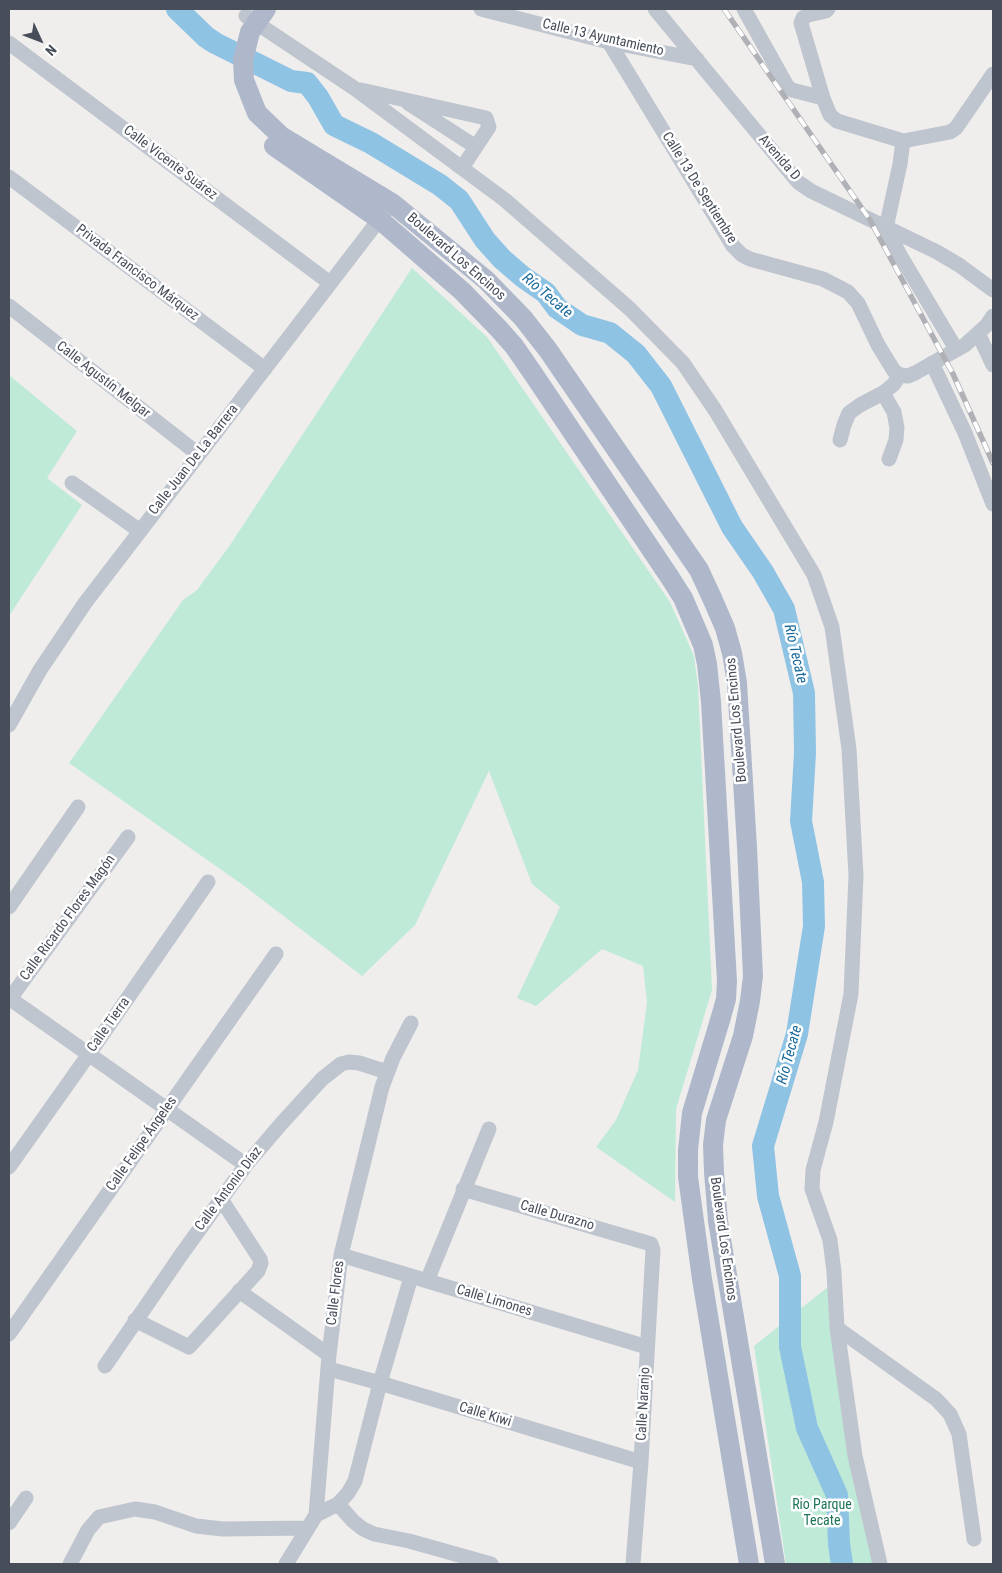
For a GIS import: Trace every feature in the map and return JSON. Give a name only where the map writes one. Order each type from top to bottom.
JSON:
[{"type":"main road","name":"Boulevard Los Encinos","points":[[251,19],[231,55],[230,68],[240,90],[248,120],[259,134],[277,149],[379,220],[462,291],[514,346],[669,576],[686,606],[703,645],[712,702],[727,981],[726,999],[694,1106],[688,1150],[688,1176],[702,1278],[749,1564]]},
{"type":"main road","name":"Boulevard Los Encinos","points":[[240,90],[256,112],[281,136],[392,203],[486,280],[523,318],[542,342],[699,570],[725,628],[732,653],[737,683],[747,847],[752,976],[750,1002],[743,1036],[716,1120],[714,1172],[718,1221],[774,1564]]},
{"type":"main road","points":[[702,1278],[727,1273]]},
{"type":"street","name":"Calle 13 Ayuntamiento","points":[[480,9],[609,42],[697,59]]},
{"type":"street","name":"Avenida D","points":[[655,9],[798,182],[811,191],[949,259],[993,290]]},
{"type":"street","points":[[744,9],[787,86],[792,90],[823,98]]},
{"type":"street","points":[[828,9],[808,15],[803,18],[801,23],[823,98],[830,114],[837,121],[903,140],[950,132],[956,128],[993,74]]},
{"type":"street","points":[[251,19],[354,88],[505,200],[630,309],[683,363],[715,410],[814,575],[832,627],[849,749],[856,876],[851,994],[826,1122],[813,1170],[812,1188],[830,1240],[837,1328],[855,1456],[880,1564]]},
{"type":"street","name":"Calle 13 De Septiembre","points":[[609,42],[733,246],[750,259],[823,279],[848,292],[858,303],[886,360],[894,371],[900,375]]},
{"type":"street","name":"Calle Vicente Suárez","points":[[9,43],[330,283]]},
{"type":"street","points":[[354,88],[486,118],[489,127],[462,168]]},
{"type":"street","points":[[401,98],[476,147]]},
{"type":"street","points":[[903,140],[900,164],[886,228],[956,349]]},
{"type":"street","name":"Privada Francisco Márquez","points":[[9,177],[265,369]]},
{"type":"street","name":"Calle Juan De La Barrera","points":[[9,725],[63,634],[198,454],[392,203]]},
{"type":"street","name":"Calle Agustín Melgar","points":[[9,306],[198,454]]},
{"type":"street","points":[[840,440],[849,413],[883,393],[893,385],[900,375],[908,376],[915,373],[956,349],[987,325],[993,316]]},
{"type":"street","points":[[978,333],[993,365]]},
{"type":"street","points":[[932,363],[965,433],[993,504]]},
{"type":"street","points":[[883,393],[894,412],[897,428],[896,440],[889,459]]},
{"type":"street","points":[[72,482],[140,531]]},
{"type":"street","points":[[9,907],[78,807]]},
{"type":"street","name":"Calle Ricardo Flores Magón","points":[[9,999],[128,837]]},
{"type":"street","name":"Calle Tierra","points":[[9,1167],[208,882]]},
{"type":"street","name":"Calle Felipe Ángeles","points":[[9,1334],[276,954]]},
{"type":"street","points":[[9,999],[246,1165]]},
{"type":"street","name":"Calle Flores","points":[[286,1564],[316,1515],[329,1362],[341,1255],[387,1072],[410,1023]]},
{"type":"street","name":"Calle Antonio Díaz","points":[[105,1366],[246,1165],[322,1079],[341,1064],[350,1062],[387,1072]]},
{"type":"street","points":[[427,1281],[489,1129]]},
{"type":"street","name":"Calle Durazno","points":[[463,1189],[651,1244]]},
{"type":"street","points":[[136,1320],[189,1347],[258,1271],[261,1263],[221,1199]]},
{"type":"street","name":"Calle Naranjo","points":[[634,1564],[642,1462],[653,1250],[651,1244]]},
{"type":"street","name":"Calle Limones","points":[[341,1255],[647,1346]]},
{"type":"street","points":[[316,1515],[338,1504],[348,1493],[355,1481],[380,1383],[411,1276]]},
{"type":"street","name":"Calle Kiwi","points":[[239,1291],[329,1362],[380,1383],[642,1462]]},
{"type":"street","points":[[837,1328],[936,1399],[950,1414],[959,1434],[974,1539]]},
{"type":"street","points":[[9,1524],[26,1498]]},
{"type":"street","points":[[338,1504],[353,1521],[363,1529],[374,1534],[491,1564]]},
{"type":"street","points":[[70,1564],[88,1530],[99,1517],[135,1510],[155,1512],[196,1526],[223,1529],[308,1528]]},
{"type":"green space","points":[[412,268],[487,337],[670,602],[694,656],[698,686],[712,990],[676,1109],[675,1202],[596,1147],[616,1120],[638,1070],[647,1002],[643,966],[602,949],[536,1006],[517,998],[560,907],[532,884],[489,771],[415,925],[362,976],[243,885],[69,763],[183,600],[197,590],[230,545]]},
{"type":"green space","points":[[9,375],[77,431],[47,478],[82,505],[9,616]]},
{"type":"green space","name":"Rio Parque Tecate","points":[[829,1286],[875,1564],[786,1564],[754,1346]]},
{"type":"waterway","name":"Río Tecate","points":[[177,9],[206,37],[215,43],[291,81],[307,83],[318,97],[334,125],[371,143],[440,185],[459,200],[485,240],[502,259],[546,293],[557,308],[582,325],[610,333],[636,354],[661,386],[732,527],[763,572],[784,609],[804,693],[805,753],[801,821],[813,882],[814,926],[797,1034],[763,1146],[768,1196],[790,1276],[790,1347],[807,1428],[837,1495],[839,1544],[842,1564]]},
{"type":"railway","points":[[724,9],[870,220],[953,374],[993,463]]}]
